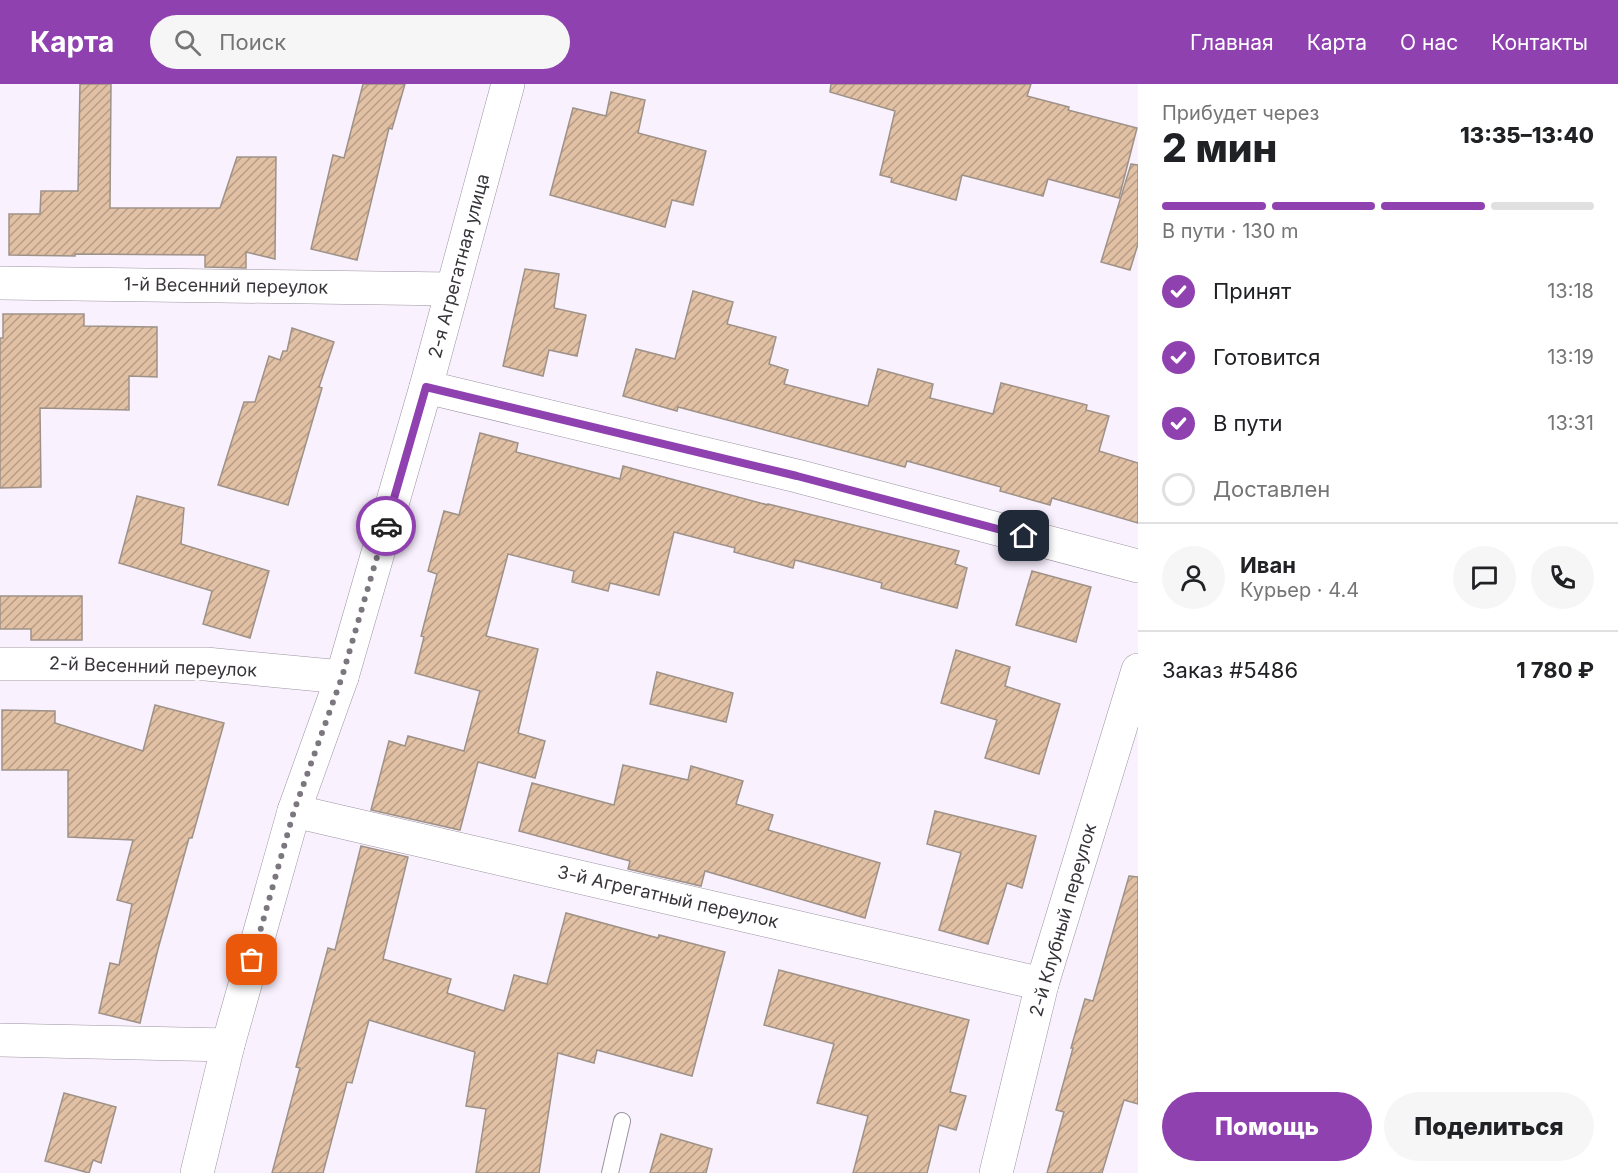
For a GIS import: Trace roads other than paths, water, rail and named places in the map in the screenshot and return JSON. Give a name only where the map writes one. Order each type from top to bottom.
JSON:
[{"type":"street","name":"2-я Агрегатная улица","points":[[197,1173],[228,1045],[294,811],[342,677],[426,387],[508,84]]},
{"type":"street","name":"1-й Весенний переулок","points":[[0,283],[453,289]]},
{"type":"street","points":[[426,387],[797,476],[1138,566]]},
{"type":"street","name":"2-й Весенний переулок","points":[[0,664],[206,664],[342,677]]},
{"type":"street","name":"2-й Клубный переулок","points":[[996,1173],[1042,984],[1138,670]]},
{"type":"street","name":"3-й Агрегатный переулок","points":[[294,811],[1042,984]]},
{"type":"street","points":[[0,1040],[228,1045]]},
{"type":"lane","points":[[610,1173],[622,1121]]}]
